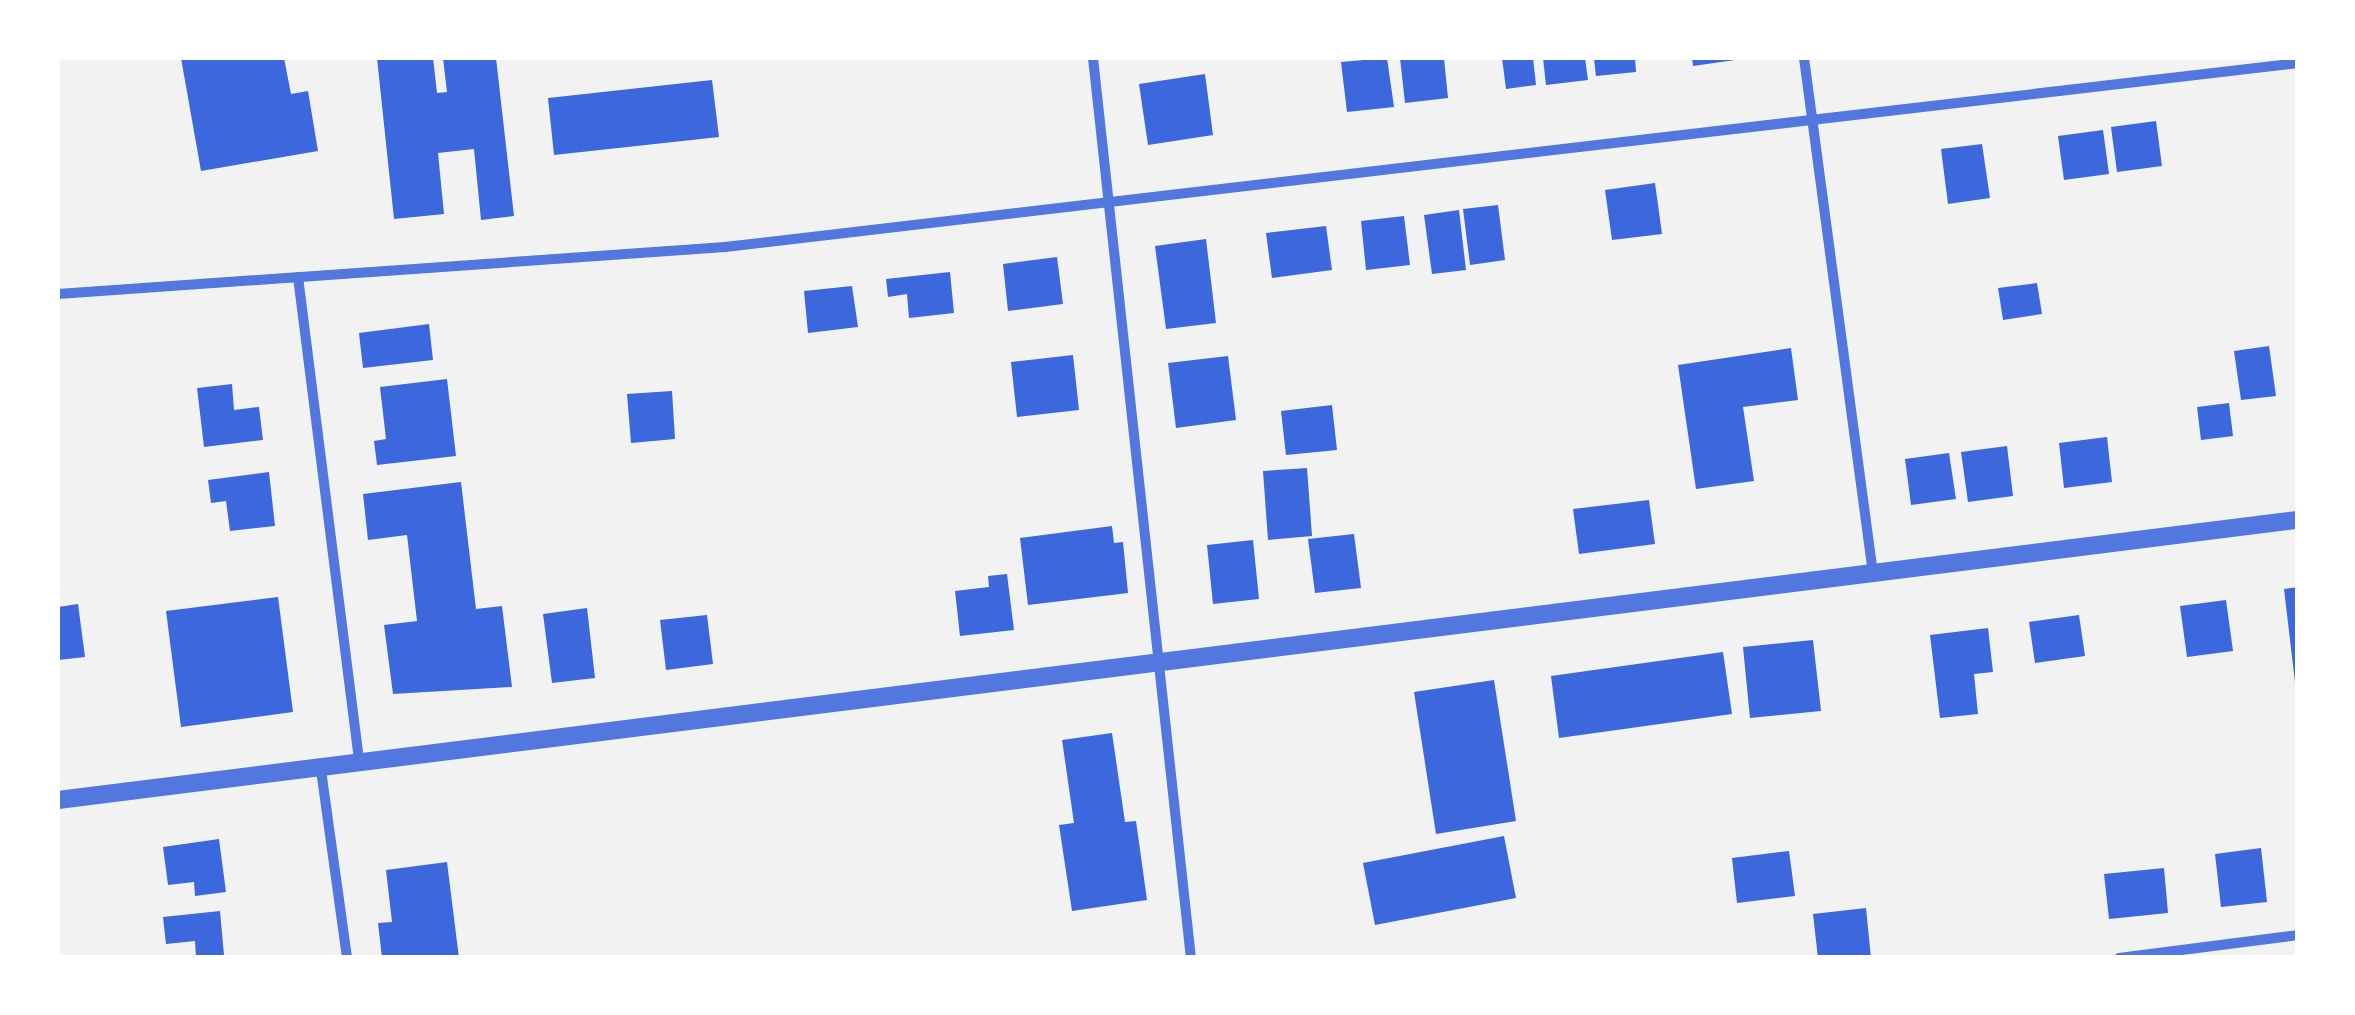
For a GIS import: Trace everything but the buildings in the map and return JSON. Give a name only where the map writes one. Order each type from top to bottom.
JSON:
[{"type":"street","points":[[1093,58],[1155,667],[1190,958]]},
{"type":"street","points":[[1804,58],[1873,574]]},
{"type":"street","points":[[58,294],[725,247],[1106,199],[1812,124],[2298,63]]},
{"type":"street","points":[[298,277],[360,765]]},
{"type":"street","points":[[58,800],[1155,667],[2298,520]]},
{"type":"street","points":[[321,770],[346,958]]},
{"type":"street","points":[[2118,958],[2298,935]]}]
